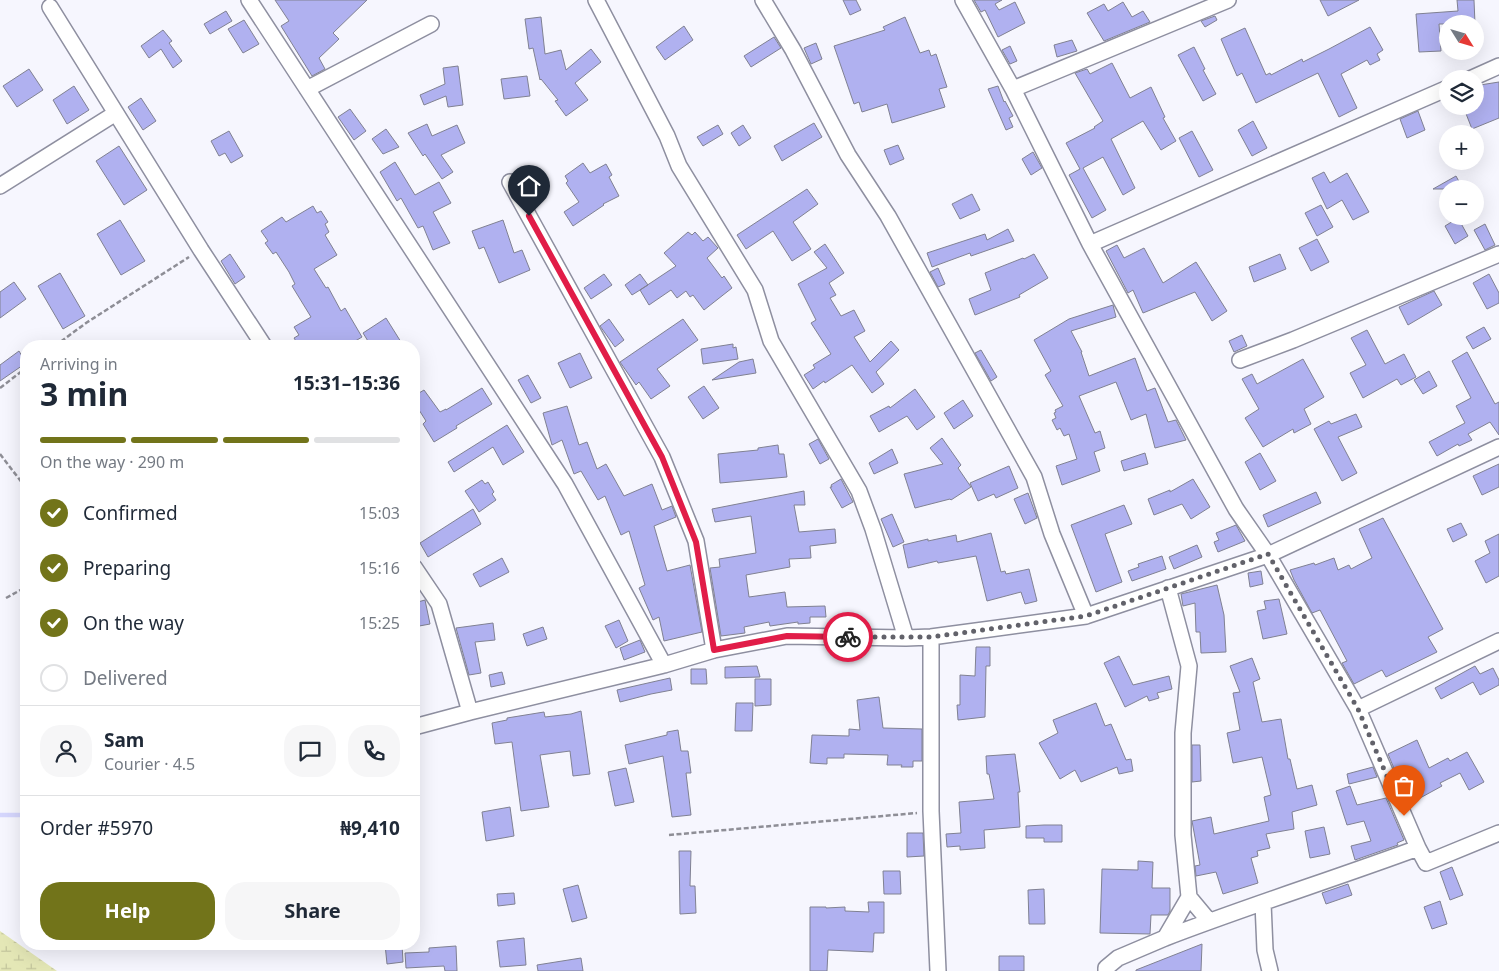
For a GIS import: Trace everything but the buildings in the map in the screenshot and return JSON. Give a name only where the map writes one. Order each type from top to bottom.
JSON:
[{"type":"street","points":[[249,0],[565,484],[664,665]]},
{"type":"street","points":[[596,0],[667,136],[679,166],[755,290],[771,341],[859,491],[873,529],[906,638]]},
{"type":"street","points":[[763,0],[793,50],[848,155],[888,216],[1034,477],[1052,534],[1086,616]]},
{"type":"street","points":[[964,0],[1013,89],[1090,244],[1236,509],[1268,554],[1358,709],[1426,863],[1499,833]]},
{"type":"street","points":[[1013,89],[1228,0]]},
{"type":"street","points":[[50,7],[201,250],[260,340]]},
{"type":"street","points":[[307,89],[431,24]]},
{"type":"street","points":[[1484,73],[1499,66]]},
{"type":"street","points":[[1090,244],[1439,92]]},
{"type":"street","points":[[0,186],[116,113]]},
{"type":"street","points":[[510,182],[662,457],[696,542],[714,650]]},
{"type":"street","points":[[1240,360],[1293,340],[1499,254]]},
{"type":"street","points":[[420,725],[664,665],[714,650],[787,636],[931,637],[1086,616],[1268,554],[1499,447]]},
{"type":"street","points":[[420,576],[439,604],[470,712]]},
{"type":"street","points":[[1168,588],[1189,666],[1183,733],[1183,835],[1189,897],[1209,921]]},
{"type":"street","points":[[931,637],[931,811],[938,971]]},
{"type":"street","points":[[1358,709],[1499,640]]},
{"type":"street","points":[[1106,971],[1106,968],[1118,958],[1164,938],[1418,848]]},
{"type":"street","points":[[1164,938],[1189,897]]},
{"type":"street","points":[[1263,903],[1264,950],[1272,969]]},
{"type":"path","points":[[63,340],[86,323],[201,250]]},
{"type":"path","points":[[0,388],[20,373]]},
{"type":"path","points":[[0,454],[20,480]]},
{"type":"path","points":[[6,598],[20,590]]},
{"type":"path","points":[[669,835],[931,811]]},
{"type":"green space","points":[[0,931],[20,945],[20,950],[27,950],[57,971],[0,971]]},
{"type":"waterway","points":[[0,815],[20,815]]},
{"type":"way so far","points":[[848,637],[931,637],[1086,616],[1268,554],[1358,709],[1404,816]]},
{"type":"route","points":[[529,216],[662,457],[696,542],[714,650],[787,636],[848,637]]}]
